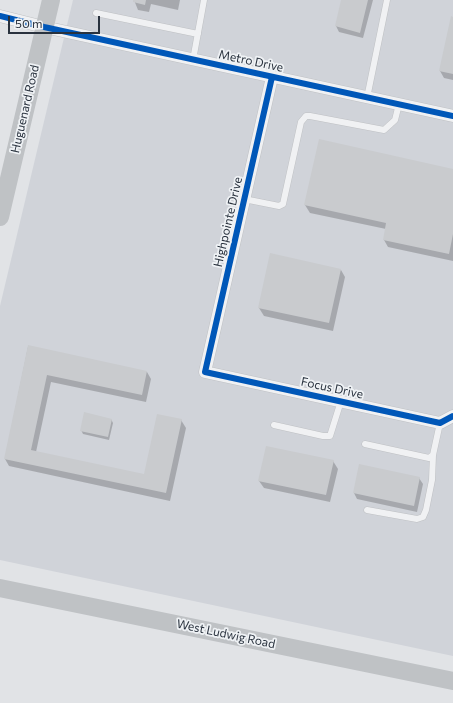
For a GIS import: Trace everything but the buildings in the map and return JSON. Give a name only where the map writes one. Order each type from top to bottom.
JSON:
[{"type":"main road","name":"Huguenard Road","points":[[0,217],[51,0]]},
{"type":"main road","name":"West Ludwig Road","points":[[0,588],[453,681]]},
{"type":"street","name":"Metro Drive","points":[[0,16],[193,60],[453,116]]},
{"type":"street","name":"Highpointe Drive","points":[[205,372],[272,77]]},
{"type":"street","name":"Focus Drive","points":[[205,372],[440,423]]},
{"type":"street","points":[[440,423],[453,416]]},
{"type":"lane","points":[[193,60],[204,0]]},
{"type":"lane","points":[[367,98],[387,0]]},
{"type":"lane","points":[[96,13],[198,34]]},
{"type":"lane","points":[[244,199],[279,206],[283,204],[301,122],[306,116],[384,130],[395,120],[399,104]]},
{"type":"lane","points":[[274,425],[322,436],[330,436],[341,402]]},
{"type":"lane","points":[[367,510],[417,519],[423,517],[426,510],[432,480],[433,455],[440,423]]},
{"type":"lane","points":[[366,444],[429,458],[433,455]]},
{"type":"shaded area","points":[[73,0],[453,0],[453,656],[0,560],[0,306]]},
{"type":"cycle path","points":[[0,16],[44,27],[453,116]]},
{"type":"cycle path","points":[[272,77],[205,372],[440,423],[453,416]]}]
